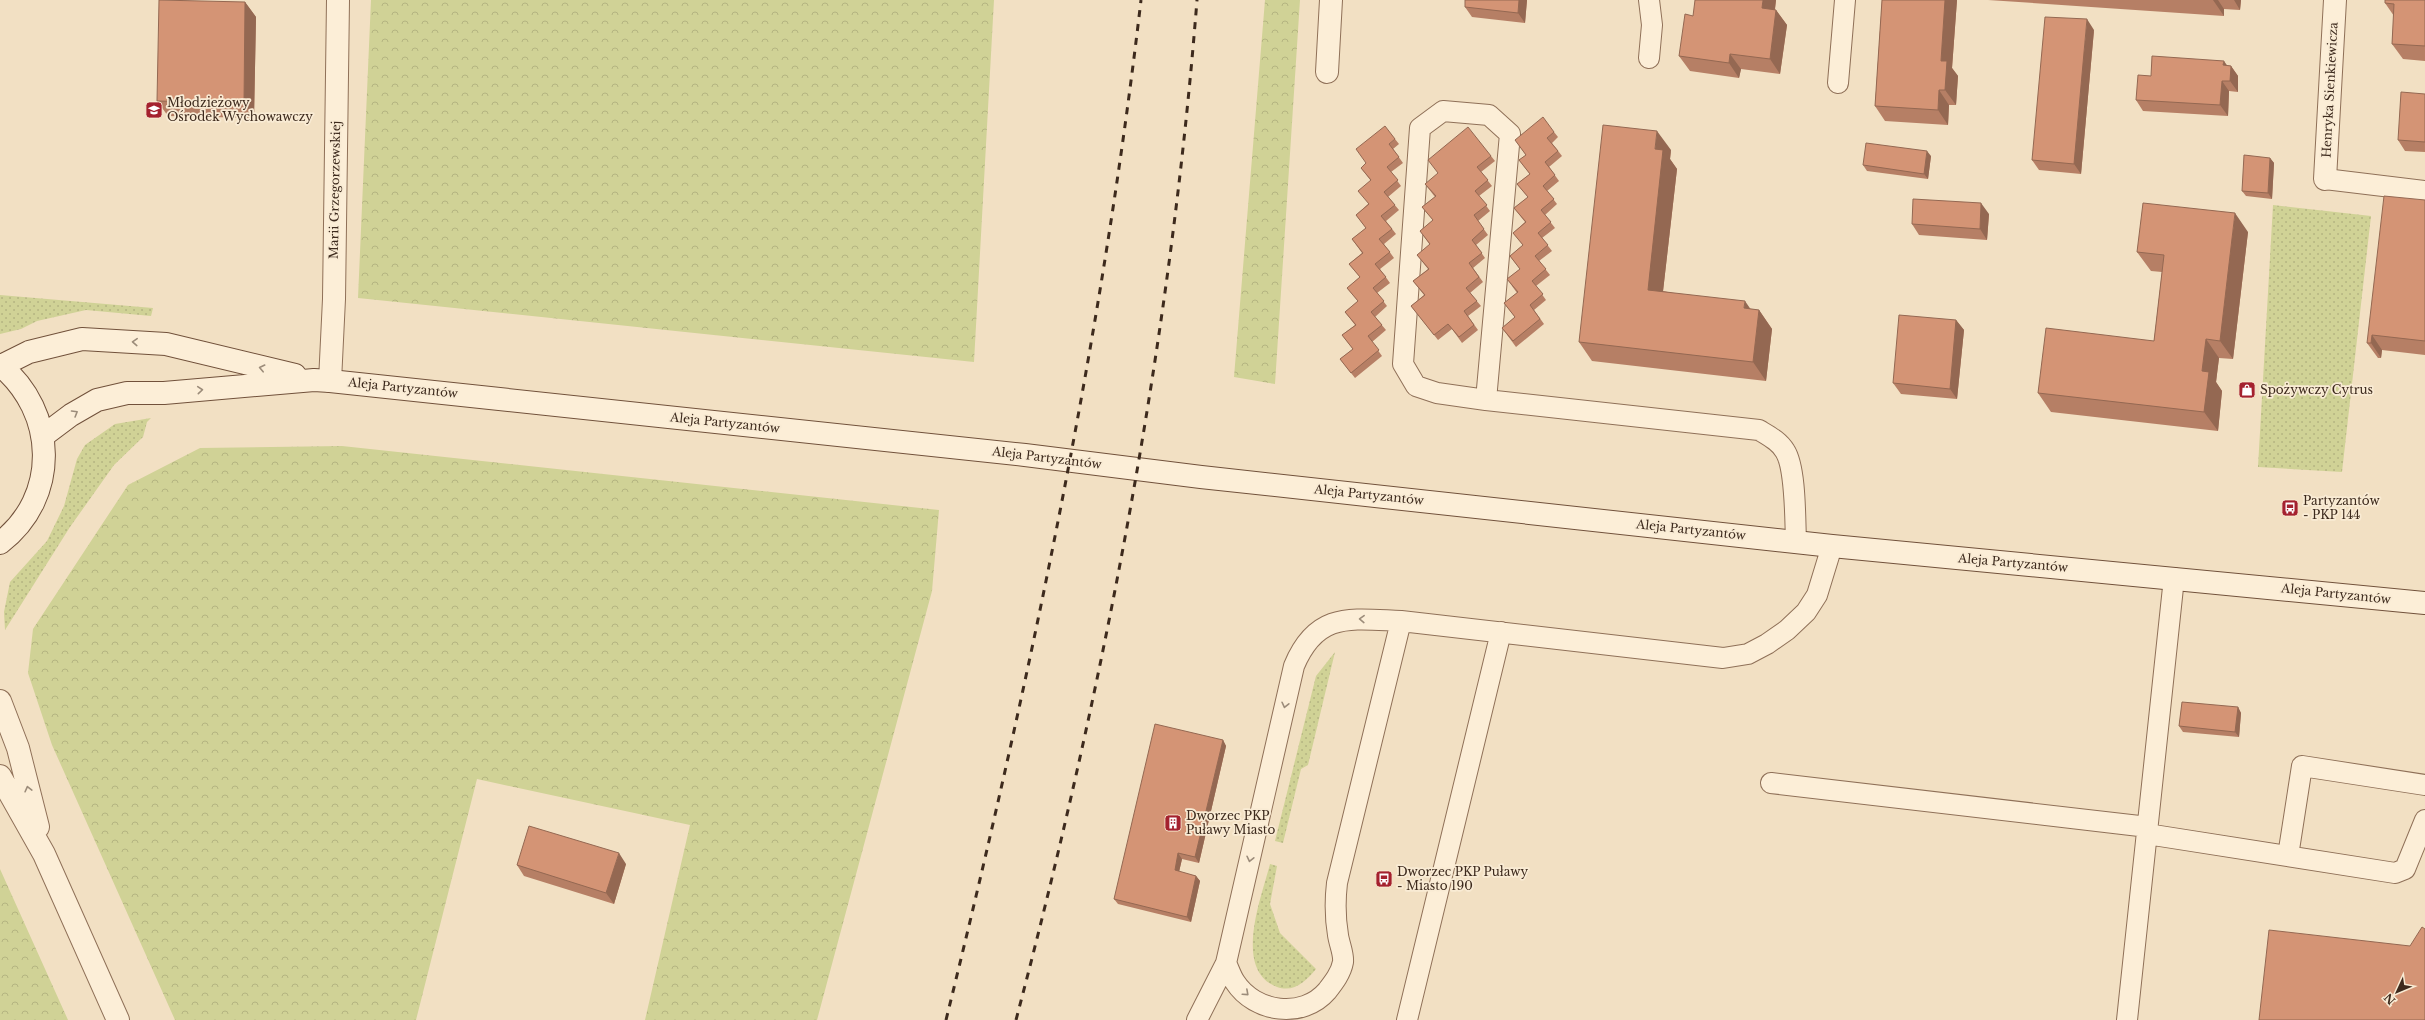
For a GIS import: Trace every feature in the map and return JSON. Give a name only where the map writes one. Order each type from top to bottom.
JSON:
[{"type":"main road","name":"Marii Grzegorzewskiej","points":[[322,380],[334,318],[338,0]]},
{"type":"main road","points":[[1327,72],[1331,0]]},
{"type":"main road","name":"Henryka Sienkiewicza","points":[[2325,179],[2335,0]]},
{"type":"main road","name":"Aleja Partyzantów","points":[[0,366],[29,352],[82,339],[166,344],[322,380],[1017,454],[1201,477],[1832,546],[2425,603]]},
{"type":"main road","points":[[0,366],[21,385],[35,410],[43,436],[44,470],[34,503],[15,532],[0,543]]},
{"type":"main road","name":"Aleja Partyzantów","points":[[43,436],[71,415],[97,400],[127,393],[164,393],[322,380]]},
{"type":"main road","points":[[0,701],[18,748],[44,854]]},
{"type":"main road","points":[[0,776],[44,854],[118,1020]]},
{"type":"lane","points":[[1649,0],[1652,24],[1649,58]]},
{"type":"lane","points":[[1838,83],[1844,0]]},
{"type":"lane","points":[[1486,400],[1510,134],[1489,115],[1443,112],[1420,128],[1403,364],[1416,386],[1437,393],[1486,400],[1759,430],[1774,438],[1786,452],[1792,480],[1796,541]]},
{"type":"lane","points":[[2325,179],[2425,191]]},
{"type":"lane","points":[[1197,1020],[1226,963],[1294,666],[1302,646],[1316,632],[1333,622],[1355,619],[1401,621],[1723,658],[1748,654],[1787,630],[1814,603],[1832,546]]},
{"type":"lane","points":[[2127,1020],[2174,578]]},
{"type":"lane","points":[[1226,963],[1235,983],[1249,996],[1265,1006],[1285,1010],[1306,1007],[1322,996],[1339,972],[1344,960],[1337,929],[1335,903],[1337,883],[1401,621]]},
{"type":"lane","points":[[1407,1020],[1501,632]]},
{"type":"lane","points":[[2288,856],[2302,766],[2425,782]]},
{"type":"lane","points":[[1771,783],[2147,830],[2288,856],[2395,873],[2405,869],[2425,820]]},
{"type":"green space","points":[[371,0],[994,0],[974,362],[358,298]]},
{"type":"green space","points":[[1265,0],[1300,0],[1275,384],[1234,377]]},
{"type":"green space","points":[[2273,205],[2371,216],[2342,472],[2258,467]]},
{"type":"green space","points":[[0,295],[153,308],[151,316],[86,310],[37,321],[21,329],[0,334]]},
{"type":"green space","points":[[151,418],[147,422],[143,437],[114,465],[70,527],[5,630],[4,612],[10,582],[47,541],[64,506],[77,459],[85,445],[115,424]]},
{"type":"green space","points":[[342,446],[939,510],[932,591],[817,1020],[645,1020],[690,825],[477,779],[416,1020],[175,1020],[52,745],[28,673],[33,629],[128,485],[200,448]]},
{"type":"green space","points":[[1335,652],[1308,765],[1301,769],[1283,843],[1275,841],[1316,676]]},
{"type":"green space","points":[[1270,864],[1277,866],[1270,904],[1280,933],[1316,969],[1304,982],[1289,988],[1277,987],[1263,978],[1256,965],[1253,949],[1257,912]]},
{"type":"green space","points":[[0,869],[68,1020],[0,1020]]},
{"type":"building","points":[[159,0],[245,2],[244,103],[157,101]]},
{"type":"building","points":[[1465,0],[1519,0],[1518,13],[1465,7]]},
{"type":"building","points":[[1695,0],[1763,0],[1762,8],[1776,10],[1770,59],[1730,54],[1729,63],[1679,56],[1685,14],[1693,16]]},
{"type":"building","points":[[1882,0],[1945,0],[1941,61],[1947,61],[1945,90],[1939,90],[1938,110],[1875,106]]},
{"type":"building","points":[[2385,0],[2425,0],[2425,46],[2392,44],[2394,4],[2385,3]]},
{"type":"building","points":[[2045,17],[2087,19],[2074,164],[2032,160]]},
{"type":"building","points":[[2152,56],[2224,61],[2223,65],[2231,66],[2230,81],[2222,81],[2220,105],[2136,100],[2138,75],[2151,76]]},
{"type":"building","points":[[2401,92],[2425,94],[2425,142],[2398,140]]},
{"type":"building","points":[[1543,117],[1554,132],[1547,138],[1558,151],[1545,162],[1555,175],[1543,186],[1554,199],[1541,210],[1551,222],[1538,233],[1548,245],[1535,256],[1546,269],[1532,281],[1543,294],[1530,305],[1540,319],[1513,341],[1502,328],[1515,317],[1504,303],[1518,292],[1507,279],[1520,269],[1510,256],[1523,245],[1513,233],[1526,222],[1514,208],[1528,197],[1517,184],[1530,174],[1519,160],[1526,155],[1515,140]]},
{"type":"building","points":[[1603,125],[1657,131],[1655,149],[1663,150],[1648,290],[1745,301],[1744,308],[1759,310],[1753,362],[1579,342]]},
{"type":"building","points":[[1385,126],[1395,139],[1389,144],[1399,157],[1387,167],[1398,180],[1384,192],[1395,205],[1381,216],[1392,229],[1379,239],[1390,252],[1375,264],[1386,277],[1373,288],[1384,301],[1371,312],[1382,325],[1368,336],[1379,350],[1351,373],[1340,359],[1353,349],[1342,335],[1356,325],[1345,312],[1358,301],[1347,288],[1360,277],[1349,264],[1363,253],[1352,239],[1366,228],[1356,215],[1369,204],[1358,191],[1371,180],[1361,168],[1366,163],[1356,149]]},
{"type":"building","points":[[1468,127],[1491,156],[1477,167],[1488,180],[1475,191],[1487,205],[1474,215],[1484,229],[1472,240],[1482,253],[1469,263],[1479,277],[1466,288],[1477,301],[1464,311],[1474,325],[1459,337],[1448,324],[1434,335],[1411,306],[1425,295],[1413,281],[1429,269],[1417,255],[1430,244],[1420,231],[1433,220],[1422,207],[1436,196],[1425,184],[1438,173],[1428,160]]},
{"type":"building","points":[[1866,143],[1927,151],[1924,174],[1863,165]]},
{"type":"building","points":[[2244,155],[2270,158],[2268,193],[2242,191]]},
{"type":"building","points":[[2384,196],[2425,200],[2425,341],[2372,335],[2371,343],[2367,343]]},
{"type":"building","points":[[1913,199],[1981,203],[1980,229],[1912,224]]},
{"type":"building","points":[[2143,203],[2235,213],[2220,341],[2206,339],[2202,371],[2209,372],[2204,412],[2038,393],[2046,328],[2154,341],[2164,255],[2137,252]]},
{"type":"building","points":[[1899,315],[1956,320],[1950,389],[1893,383]]},
{"type":"building","points":[[2182,702],[2238,707],[2235,732],[2179,726]]},
{"type":"building","name":"Dworzec PKP Puławy Miasto","points":[[1155,724],[1223,740],[1195,857],[1178,853],[1175,870],[1196,876],[1187,917],[1114,899]]},
{"type":"building","points":[[529,826],[619,853],[606,893],[517,865]]},
{"type":"building","points":[[2422,927],[2425,929],[2425,1020],[2259,1020],[2269,930],[2410,946]]},
{"type":"railway","points":[[946,1020],[1006,767],[1060,513],[1084,385],[1105,257],[1125,129],[1141,0]]},
{"type":"railway","points":[[1016,1020],[1078,768],[1105,641],[1129,514],[1151,386],[1170,258],[1185,129],[1197,0]]},
{"type":"place","name":"Młodzieżowy Ośrodek Wychowawczy","points":[[154,110]]},
{"type":"place","name":"Spożywczy Cytrus","points":[[2247,390]]},
{"type":"place","name":"Partyzantów - PKP 144","points":[[2290,508]]},
{"type":"place","name":"Dworzec PKP Puławy Miasto","points":[[1173,823]]},
{"type":"place","name":"Dworzec PKP Puławy - Miasto 190","points":[[1384,879]]}]
